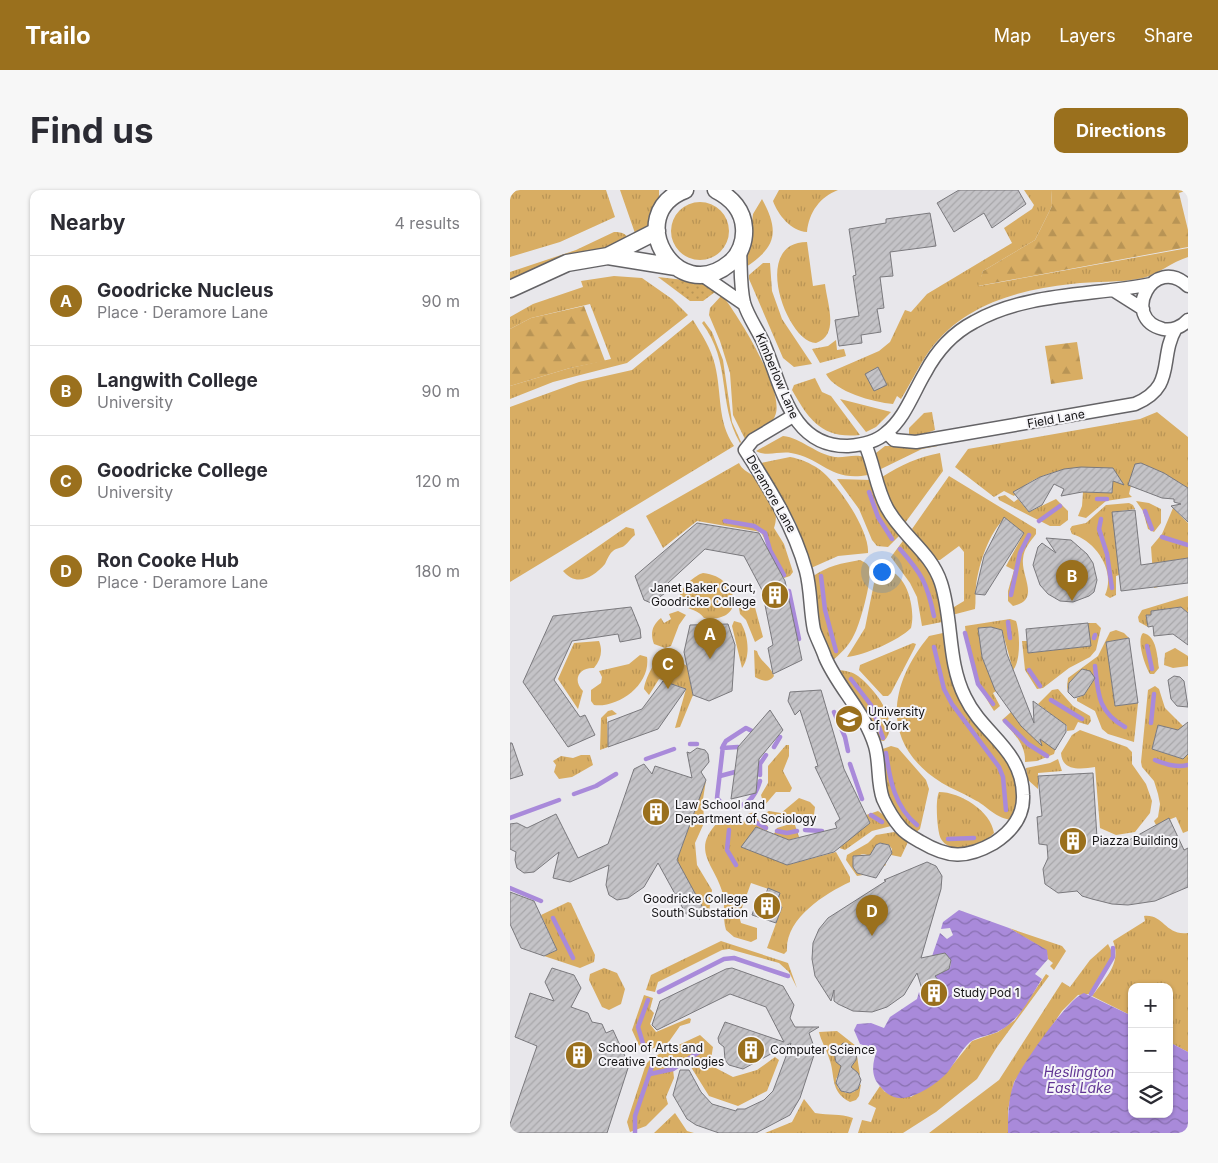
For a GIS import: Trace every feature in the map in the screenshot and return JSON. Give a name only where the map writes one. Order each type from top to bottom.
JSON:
[{"type":"street","points":[[663,190],[662,210],[657,231],[664,255],[676,267]]},
{"type":"street","points":[[662,210],[673,196],[685,190]]},
{"type":"street","points":[[608,256],[676,267],[691,274],[702,274],[724,267],[740,250],[744,231],[739,210],[732,201],[716,190]]},
{"type":"street","points":[[510,289],[567,263],[608,256],[657,231]]},
{"type":"street","name":"Kimberlow Lane","points":[[740,250],[744,304],[763,342],[793,416],[806,433],[821,441],[844,446],[865,444],[878,440],[887,433],[906,408],[936,355],[961,330],[990,313],[1016,305],[1151,284],[1159,279],[1184,280]]},
{"type":"street","name":"Kimberlow Lane","points":[[702,274],[744,304]]},
{"type":"street","points":[[1151,284],[1142,300],[1143,309],[1150,322],[1167,330],[1176,328],[1188,320]]},
{"type":"street","points":[[1113,290],[1143,309]]},
{"type":"street","name":"Field Lane","points":[[887,433],[894,440],[916,442],[1135,404],[1146,400],[1162,382],[1166,374],[1168,346],[1176,328]]},
{"type":"street","name":"Deramore Lane","points":[[793,416],[779,426],[775,433],[756,446],[747,449],[796,538],[807,573],[814,630],[829,666],[860,712],[875,746],[883,799],[902,830],[947,855],[965,854],[994,843],[1006,834],[1019,819],[1023,796],[1021,775],[1008,749],[986,728],[965,698],[950,649],[946,601],[940,581],[932,562],[895,521],[886,507],[865,444]]},
{"type":"green space","points":[[516,190],[606,190],[615,217],[560,242],[510,257],[510,197]]},
{"type":"green space","points":[[620,190],[659,190],[657,212],[651,223],[637,239]]},
{"type":"green space","points":[[779,190],[838,190],[816,206],[810,218],[807,232],[796,229],[778,212],[773,201]]},
{"type":"green space","points":[[1024,190],[1051,190],[1052,206],[1035,240],[983,271],[979,286],[1188,248],[1188,257],[1143,278],[1051,287],[993,302],[975,311],[943,334],[926,356],[901,399],[897,396],[893,404],[855,395],[837,386],[826,374],[879,351],[890,342],[905,310],[911,312],[927,294],[1012,243],[1004,228],[1032,209],[1034,205]]},
{"type":"green space","points":[[1051,190],[1188,190],[1179,193],[1188,230],[1188,247],[978,286],[983,271],[1035,240],[1052,206]]},
{"type":"green space","points":[[762,199],[771,221],[772,238],[764,253],[746,267],[753,214]]},
{"type":"green space","points":[[700,202],[711,204],[724,215],[729,231],[727,242],[716,255],[700,260],[689,258],[676,247],[671,231],[673,220],[684,207]]},
{"type":"green space","points":[[614,232],[624,234],[630,242],[618,247],[562,257],[510,279],[510,272],[576,250]]},
{"type":"green space","points":[[807,242],[813,286],[825,284],[830,318],[828,333],[816,343],[805,339],[794,327],[785,311],[779,293],[777,274],[780,258],[790,246]]},
{"type":"green space","points":[[763,263],[770,263],[772,291],[782,319],[812,364],[794,367],[783,358],[749,279],[749,275]]},
{"type":"green space","points":[[614,276],[642,278],[672,299],[688,315],[627,363],[553,382],[510,399],[510,386],[570,368],[611,359],[590,304],[531,318],[510,329],[510,317],[533,304],[583,287],[581,281]]},
{"type":"green space","points":[[658,277],[701,282],[715,292],[703,301],[690,301]]},
{"type":"green space","points":[[722,295],[739,319],[759,354],[774,390],[777,405],[773,420],[745,439],[733,415],[730,373],[709,315],[710,308]]},
{"type":"green space","points":[[584,306],[605,361],[570,368],[510,386],[510,329],[531,318]]},
{"type":"green space","points":[[693,320],[706,342],[713,359],[722,417],[734,446],[510,582],[510,407],[579,382],[632,370]]},
{"type":"green space","points":[[704,321],[712,332],[723,360],[732,422],[740,443],[733,428],[729,413],[717,353],[702,323]]},
{"type":"green space","points":[[836,340],[837,350],[844,349],[846,356],[820,363],[812,349],[828,346]]},
{"type":"green space","points":[[1077,342],[1083,379],[1051,384],[1045,346]]},
{"type":"green space","points":[[815,378],[822,392],[831,396],[860,435],[836,434],[826,430],[818,425],[804,410],[792,390],[794,385]]},
{"type":"green space","points":[[840,399],[891,412],[876,427],[866,432]]},
{"type":"green space","points":[[932,412],[935,430],[913,438],[909,434],[909,428],[924,413]]},
{"type":"green space","points":[[1157,412],[1188,437],[1188,488],[1150,467],[1136,464],[1129,494],[1132,497],[1106,501],[1086,518],[1078,516],[1082,506],[1083,492],[1112,493],[1114,469],[1074,469],[1047,474],[1024,486],[1014,496],[1004,491],[994,497],[955,467],[968,449],[1140,419]]},
{"type":"green space","points":[[783,436],[790,437],[821,453],[835,457],[859,456],[866,458],[868,475],[844,475],[791,453],[764,454],[756,451]]},
{"type":"green space","points":[[885,446],[938,446],[922,449],[879,470],[876,453]]},
{"type":"green space","points":[[940,453],[943,471],[905,523],[891,501],[882,477],[910,462]]},
{"type":"green space","points":[[790,457],[802,460],[816,467],[835,485],[843,495],[864,532],[868,553],[838,556],[811,568],[796,523],[761,463]]},
{"type":"green space","points":[[739,463],[743,469],[758,481],[771,500],[776,514],[774,528],[784,544],[793,572],[790,576],[784,578],[761,532],[697,521],[663,548],[646,516]]},
{"type":"green space","points":[[949,476],[1036,529],[1036,534],[1028,545],[1023,559],[1028,593],[1026,599],[1021,603],[1013,606],[1008,601],[1008,591],[1014,570],[1006,566],[1024,533],[1005,518],[994,532],[982,558],[976,586],[975,609],[952,615],[954,607],[964,601],[964,552],[959,546],[940,560],[934,560],[912,529]]},
{"type":"green space","points":[[837,479],[871,480],[901,534],[888,547],[877,546],[872,540],[859,509]]},
{"type":"green space","points":[[1005,495],[1014,502],[1018,499],[1029,512],[1056,499],[1068,511],[1068,520],[1060,526],[1050,526],[999,500],[998,497]]},
{"type":"green space","points":[[1136,501],[1149,503],[1161,509],[1161,523],[1154,532],[1148,529],[1143,511]]},
{"type":"green space","points":[[1129,503],[1135,509],[1113,512],[1119,575],[1116,576],[1116,595],[1110,598],[1105,595],[1108,586],[1108,576],[1102,558],[1089,543],[1072,534],[1070,529],[1072,526],[1086,523],[1106,505]]},
{"type":"green space","points":[[1173,508],[1188,523],[1188,558],[1155,563],[1158,587],[1154,588],[1151,547],[1162,534]]},
{"type":"green space","points":[[626,527],[634,529],[635,535],[624,546],[612,552],[605,564],[590,577],[579,580],[573,579],[563,571]]},
{"type":"green space","points":[[905,538],[913,546],[940,589],[942,622],[922,626],[917,597],[910,583],[891,557]]},
{"type":"green space","points":[[860,560],[869,567],[870,573],[862,612],[852,639],[844,650],[831,662],[820,629],[816,592],[812,577],[823,570]]},
{"type":"green space","points":[[882,570],[891,571],[898,576],[908,592],[912,611],[911,628],[881,647],[847,657],[865,628],[875,578]]},
{"type":"green space","points":[[703,573],[715,576],[725,582],[731,590],[733,607],[727,614],[718,618],[704,618],[680,602],[681,592],[685,586]]},
{"type":"green space","points":[[1188,596],[1188,613],[1181,607],[1151,611],[1151,615],[1146,615],[1148,627],[1139,622],[1138,617],[1142,610]]},
{"type":"green space","points":[[753,600],[763,637],[755,642],[746,620],[740,614],[739,608],[742,603]]},
{"type":"green space","points":[[678,611],[686,615],[679,625],[671,646],[665,648],[654,644],[652,633],[656,624],[661,618],[664,623],[671,619],[669,614]]},
{"type":"green space","points":[[1010,619],[1016,621],[1019,639],[1019,654],[1013,670],[1002,630],[992,631],[991,627],[978,628],[982,657],[996,691],[993,693],[1000,706],[994,711],[973,670],[965,626]]},
{"type":"green space","points":[[734,621],[741,623],[747,639],[747,658],[742,668],[732,626]]},
{"type":"green space","points":[[1088,623],[1096,623],[1101,628],[1096,650],[1090,657],[1069,668],[1043,688],[1037,689],[1025,670],[1022,641],[1027,641],[1028,653],[1090,646]]},
{"type":"green space","points":[[1116,630],[1124,633],[1129,638],[1106,642],[1115,706],[1138,703],[1134,742],[1108,734],[1102,729],[1095,711],[1077,701],[1077,698],[1084,695],[1093,681],[1090,671],[1082,669],[1069,683],[1068,692],[1067,687],[1068,678],[1098,656],[1110,632]]},
{"type":"green space","points":[[943,633],[950,661],[1011,763],[1020,792],[1013,820],[996,815],[978,802],[942,783],[922,768],[908,751],[900,733],[897,714],[899,695],[905,675],[915,655],[929,636]]},
{"type":"green space","points":[[1143,633],[1151,638],[1156,647],[1159,668],[1154,674],[1150,674],[1142,653],[1140,641]]},
{"type":"green space","points":[[599,641],[601,652],[596,665],[594,668],[584,670],[579,675],[578,683],[583,691],[578,709],[558,679],[574,643]]},
{"type":"green space","points":[[913,643],[916,644],[914,649],[891,693],[888,696],[883,696],[859,670],[860,665]]},
{"type":"green space","points":[[1175,648],[1188,656],[1188,666],[1173,668],[1164,665],[1165,653]]},
{"type":"green space","points":[[754,650],[757,651],[760,658],[772,672],[774,676],[770,680],[755,677]]},
{"type":"green space","points":[[666,653],[687,666],[693,695],[680,727],[675,728],[686,689],[659,679],[649,695],[644,689],[646,680],[658,658]]},
{"type":"green space","points":[[640,655],[647,657],[647,667],[639,685],[623,698],[613,703],[594,705],[591,701],[591,690],[601,683],[602,677],[599,671],[629,664]]},
{"type":"green space","points":[[840,670],[858,676],[884,706],[890,725],[889,734],[884,741],[877,740],[858,699],[849,689]]},
{"type":"green space","points":[[1155,686],[1159,689],[1165,708],[1183,726],[1181,732],[1158,725],[1152,749],[1183,759],[1188,754],[1188,831],[1183,833],[1176,817],[1156,825],[1154,821],[1158,817],[1160,804],[1158,794],[1154,781],[1142,767],[1141,762],[1148,690]]},
{"type":"green space","points":[[1058,689],[1073,706],[1090,716],[1091,721],[1088,725],[1078,722],[1074,730],[1067,731],[1067,726],[1038,704],[1052,690]]},
{"type":"green space","points":[[612,710],[617,714],[607,717],[608,747],[600,750],[601,718],[608,711]]},
{"type":"green space","points":[[1011,712],[1056,747],[1054,754],[1037,761],[1025,762],[1021,744],[1002,720]]},
{"type":"green space","points":[[1080,730],[1127,747],[1132,752],[1132,764],[1146,784],[1152,801],[1150,813],[1135,832],[1116,835],[1100,828],[1095,767],[1074,768],[1062,759],[1061,753],[1072,735]]},
{"type":"green space","points":[[786,745],[789,745],[789,756],[783,771],[792,788],[790,792],[776,792],[764,806],[761,795],[768,783],[768,766]]},
{"type":"green space","points":[[891,746],[898,748],[926,780],[929,789],[920,829],[915,833],[898,816],[889,796],[880,750]]},
{"type":"green space","points":[[581,755],[590,755],[593,765],[572,777],[559,779],[554,772],[556,765],[553,761],[561,756],[573,758]]},
{"type":"green space","points":[[1058,759],[1062,771],[1038,773],[1038,789],[1028,780],[1026,768],[1050,763]]},
{"type":"green space","points":[[706,780],[703,799],[704,823],[695,843],[697,865],[712,890],[709,912],[703,919],[700,919],[677,860]]},
{"type":"green space","points":[[939,792],[956,795],[973,804],[987,817],[994,833],[983,842],[968,847],[960,848],[946,844],[941,839],[938,830],[937,809]]},
{"type":"green space","points":[[799,798],[810,802],[815,807],[814,815],[793,814],[768,820],[763,814],[769,811],[781,813]]},
{"type":"green space","points":[[878,811],[891,820],[891,826],[872,831],[845,850],[837,847],[870,823],[866,815]]},
{"type":"green space","points":[[754,812],[758,820],[768,826],[767,831],[756,827],[787,865],[836,852],[850,877],[850,882],[829,893],[799,918],[792,928],[788,939],[787,951],[784,954],[767,948],[782,907],[776,905],[780,893],[751,883],[739,916],[741,923],[757,928],[757,939],[751,942],[734,937],[726,930],[722,891],[705,849],[710,831],[719,821],[732,819],[733,824],[750,820],[748,814]]},
{"type":"green space","points":[[790,824],[795,825],[799,837],[789,840],[774,834],[777,828]]},
{"type":"green space","points":[[894,832],[904,837],[908,842],[901,857],[891,855],[892,849],[889,845],[880,843],[876,845],[886,865],[874,871],[870,856],[863,854],[858,856],[853,867],[857,873],[863,875],[857,876],[846,860],[847,855],[868,843],[876,835]]},
{"type":"green space","points":[[568,902],[571,903],[595,955],[594,962],[580,968],[544,956],[557,950],[541,915]]},
{"type":"green space","points":[[1144,916],[1151,916],[1174,931],[1188,933],[1188,1052],[1173,1044],[1173,983],[1128,983],[1128,1014],[1092,996],[1107,977],[1114,964],[1115,949],[1113,941],[1145,921]]},
{"type":"green space","points":[[1009,928],[1062,946],[1066,951],[1054,970],[1050,966],[1053,963],[1048,959],[1046,950]]},
{"type":"green space","points":[[721,941],[788,963],[797,988],[789,972],[779,963],[729,949],[722,950],[658,982],[655,992],[646,990],[651,975]]},
{"type":"green space","points":[[1108,944],[1112,952],[1111,957],[1089,994],[1078,995],[1062,1011],[1014,1082],[1008,1110],[1008,1133],[929,1133],[999,1080],[1062,982],[1070,987],[1090,960]]},
{"type":"green space","points":[[604,968],[617,973],[625,989],[621,1004],[609,1010],[602,1007],[589,980],[590,974]]},
{"type":"green space","points":[[1046,974],[1049,976],[997,1047],[977,1079],[936,1112],[903,1133],[858,1133],[862,1120],[871,1122],[876,1108],[868,1104],[880,1086],[885,1092],[911,1097],[946,1073],[972,1041],[998,1032],[1015,1020]]},
{"type":"green space","points":[[644,995],[653,998],[650,1009],[654,1013],[650,1024],[656,1032],[689,1018],[691,1019],[690,1023],[680,1026],[668,1043],[648,1050],[641,1050],[632,1030]]},
{"type":"green space","points":[[837,1031],[856,1046],[843,1043],[834,1052],[836,1062],[854,1063],[857,1056],[860,1075],[850,1069],[841,1071],[836,1079],[838,1088],[846,1093],[854,1092],[861,1084],[859,1096],[856,1100],[850,1102],[843,1098],[836,1088],[828,1054],[819,1032]]},
{"type":"green space","points":[[700,1035],[713,1047],[710,1065],[733,1077],[757,1070],[775,1057],[779,1060],[767,1091],[738,1106],[709,1096],[686,1059],[673,1069],[674,1078],[666,1097],[668,1104],[646,1126],[630,1132],[627,1122],[646,1064],[653,1057]]},
{"type":"green space","points":[[804,1099],[815,1113],[853,1118],[848,1133],[765,1133],[792,1122]]},
{"type":"green space","points":[[675,1113],[687,1131],[694,1133],[654,1133]]},
{"type":"water","points":[[959,910],[1009,928],[1047,950],[1048,959],[1035,974],[1042,979],[1023,1009],[1006,1027],[970,1042],[947,1073],[937,1082],[915,1095],[900,1098],[894,1097],[882,1089],[874,1077],[874,1063],[877,1050],[860,1044],[854,1030],[857,1024],[871,1023],[884,1028],[890,1017],[917,999],[919,992],[929,1004],[937,1004],[943,1000],[945,991],[940,984],[921,988],[929,963],[942,972],[950,968],[951,960],[946,955],[939,954],[931,959],[940,933],[947,939],[953,935],[950,928],[941,929],[943,922]]},
{"type":"water","name":"Heslington East Lake","points":[[1084,993],[1128,1014],[1128,1118],[1173,1118],[1173,1044],[1188,1052],[1188,1133],[1008,1133],[1011,1095],[1018,1075],[1057,1019],[1077,997]]},
{"type":"building","points":[[959,190],[1018,190],[1026,204],[992,228],[984,213],[954,232],[937,203]]},
{"type":"building","points":[[930,213],[936,246],[890,252],[893,276],[880,277],[884,308],[877,309],[881,332],[861,335],[862,343],[839,346],[835,320],[859,316],[853,276],[856,275],[849,229],[886,223],[886,219]]},
{"type":"building","points":[[878,367],[887,385],[874,391],[865,374]]},
{"type":"building","points":[[1141,463],[1164,473],[1188,488],[1188,522],[1171,506],[1181,504],[1174,502],[1174,499],[1162,498],[1128,485],[1135,464]]},
{"type":"building","points":[[1081,467],[1113,468],[1124,485],[1113,481],[1112,493],[1082,492],[1061,496],[1064,489],[1054,484],[1042,505],[1029,512],[1013,492],[1040,477],[1064,469]]},
{"type":"building","points":[[1135,510],[1141,565],[1188,558],[1188,583],[1121,591],[1112,512]]},
{"type":"building","points":[[1004,517],[1024,533],[985,595],[975,594],[984,556]]},
{"type":"building","name":"Janet Baker Court, Goodricke College","points":[[697,523],[759,533],[785,581],[802,660],[773,674],[768,648],[773,645],[762,590],[744,556],[705,549],[668,583],[671,589],[651,603],[644,600],[635,576]]},
{"type":"building","points":[[1046,538],[1071,540],[1087,554],[1093,563],[1097,580],[1094,592],[1073,602],[1060,601],[1048,594],[1040,585],[1033,565],[1038,547],[1042,543],[1056,553]]},
{"type":"building","points":[[631,607],[640,629],[641,638],[620,642],[618,634],[572,641],[554,680],[580,717],[585,715],[595,735],[568,747],[523,682],[553,616]]},
{"type":"building","points":[[1181,607],[1188,613],[1188,645],[1173,634],[1154,636],[1153,626],[1148,627],[1146,615],[1151,615],[1151,611]]},
{"type":"building","points":[[1088,623],[1091,646],[1028,653],[1026,629]]},
{"type":"building","points":[[728,624],[735,645],[732,691],[709,701],[693,695],[684,652],[690,625]]},
{"type":"building","points":[[991,627],[1002,630],[1007,654],[1034,723],[1033,701],[1066,725],[1066,732],[1055,750],[1040,739],[1042,746],[1021,726],[995,690],[982,657],[978,628]]},
{"type":"building","points":[[1129,638],[1138,703],[1115,706],[1106,642]]},
{"type":"building","points":[[1082,669],[1090,671],[1095,678],[1084,695],[1074,698],[1068,692],[1069,683]]},
{"type":"building","points":[[1174,676],[1180,677],[1184,681],[1188,707],[1177,706],[1171,699],[1168,680]]},
{"type":"building","points":[[663,681],[686,689],[658,729],[608,747],[608,722],[642,709]]},
{"type":"building","points":[[821,690],[844,769],[870,823],[834,852],[787,865],[741,847],[756,827],[789,840],[837,828],[835,823],[840,819],[815,767],[818,766],[800,710],[795,715],[788,701],[790,692]]},
{"type":"building","points":[[770,710],[783,730],[759,759],[756,793],[731,799],[738,747]]},
{"type":"building","points":[[1188,722],[1188,754],[1183,759],[1152,749],[1158,725],[1178,730]]},
{"type":"building","points":[[510,743],[512,743],[523,775],[510,779]]},
{"type":"building","name":"Law School and Department of Sociology","points":[[697,748],[705,750],[708,754],[709,762],[701,772],[706,780],[677,860],[703,908],[700,919],[686,914],[658,863],[644,887],[628,898],[617,900],[609,895],[606,885],[609,865],[570,882],[553,878],[559,852],[534,872],[524,873],[517,868],[516,852],[510,849],[510,824],[517,823],[527,828],[556,814],[578,858],[608,844],[634,769],[644,764],[652,774],[655,766],[692,778],[687,752],[690,753]]},
{"type":"building","name":"Piazza Building","points":[[1093,773],[1097,838],[1120,845],[1169,818],[1184,850],[1188,848],[1188,887],[1155,901],[1128,905],[1112,904],[1092,899],[1082,896],[1077,891],[1058,893],[1045,884],[1043,869],[1048,858],[1047,845],[1039,844],[1037,817],[1042,816],[1038,776]]},
{"type":"building","points":[[880,843],[889,845],[892,853],[876,878],[857,873],[853,867],[853,856],[870,855],[876,845]]},
{"type":"building","points":[[927,862],[936,866],[942,876],[941,889],[921,958],[945,953],[951,960],[949,969],[935,976],[944,988],[943,1000],[937,1004],[926,1002],[917,973],[904,995],[887,1007],[872,1012],[853,1011],[838,1004],[834,1001],[834,990],[831,1001],[815,976],[812,959],[813,943],[819,929],[828,918],[886,881],[884,880]]},
{"type":"building","name":"Goodricke College South Substation","points":[[768,888],[780,893],[776,905],[782,907],[776,923],[752,915],[757,900],[763,902]]},
{"type":"building","points":[[510,892],[534,901],[557,950],[544,956],[521,948],[510,924]]},
{"type":"building","name":"School of Arts and Creative Technologies","points":[[552,968],[574,975],[581,988],[571,1007],[588,1013],[592,1022],[602,1024],[606,1033],[613,1030],[629,1065],[607,1133],[510,1133],[510,1124],[537,1046],[515,1037],[530,993],[554,1001],[545,982]]},
{"type":"building","name":"Computer Science","points":[[732,968],[783,986],[794,1005],[790,1018],[795,1027],[819,1027],[809,1033],[814,1055],[800,1098],[790,1115],[756,1133],[719,1133],[696,1125],[687,1119],[673,1095],[680,1070],[689,1070],[701,1092],[712,1104],[736,1111],[764,1100],[773,1091],[791,1043],[743,1069],[729,1065],[725,1060],[724,1047],[719,1043],[718,1038],[725,1022],[784,1042],[766,1007],[730,994],[657,1030],[652,1025],[660,1001],[726,969]]},
{"type":"building","points":[[843,1043],[851,1045],[857,1052],[856,1060],[851,1067],[858,1073],[861,1080],[858,1089],[850,1093],[841,1091],[836,1083],[841,1066],[836,1062],[834,1052]]},
{"type":"waterway","points":[[869,492],[878,517],[892,539]]},
{"type":"waterway","points":[[1097,499],[1107,499]]},
{"type":"waterway","points":[[1039,521],[1060,506]]},
{"type":"waterway","points":[[1145,511],[1152,529]]},
{"type":"waterway","points":[[1101,519],[1099,529],[1107,554],[1112,588]]},
{"type":"waterway","points":[[725,521],[754,526],[765,533],[770,550],[784,575]]},
{"type":"waterway","points":[[1011,595],[1020,553],[1029,535]]},
{"type":"waterway","points":[[1162,537],[1188,545]]},
{"type":"waterway","points":[[900,549],[914,565],[923,580],[934,616]]},
{"type":"waterway","points":[[821,576],[825,610],[836,651]]},
{"type":"waterway","points":[[789,591],[799,639]]},
{"type":"waterway","points":[[1008,622],[1010,638]]},
{"type":"waterway","points":[[965,633],[978,684],[993,704]]},
{"type":"waterway","points":[[1147,646],[1152,669]]},
{"type":"waterway","points":[[934,647],[944,689],[952,704],[999,767],[1003,777],[1006,810]]},
{"type":"waterway","points":[[1095,666],[1097,685],[1104,708],[1109,715],[1125,727]]},
{"type":"waterway","points":[[1029,670],[1040,686]]},
{"type":"waterway","points":[[851,679],[871,705],[883,738]]},
{"type":"waterway","points":[[1151,723],[1154,694]]},
{"type":"waterway","points":[[1051,700],[1082,719]]},
{"type":"waterway","points":[[834,712],[845,737],[848,751]]},
{"type":"waterway","points":[[1005,721],[1028,744],[1047,756]]},
{"type":"waterway","points":[[752,731],[746,728],[726,741],[723,746],[717,798],[725,807],[744,805],[755,793],[760,781]]},
{"type":"waterway","points":[[774,747],[780,737]]},
{"type":"waterway","points":[[690,744],[697,744]]},
{"type":"waterway","points":[[722,748],[738,747]]},
{"type":"waterway","points":[[646,759],[674,749]]},
{"type":"waterway","points":[[886,753],[889,774],[895,793],[903,810],[917,825]]},
{"type":"waterway","points":[[760,775],[760,764],[766,755]]},
{"type":"waterway","points":[[1155,760],[1175,766],[1188,765]]},
{"type":"waterway","points":[[850,764],[862,799]]},
{"type":"waterway","points":[[720,776],[735,772]]},
{"type":"waterway","points":[[574,794],[596,786],[616,774]]},
{"type":"waterway","points":[[510,818],[559,800]]},
{"type":"waterway","points":[[871,815],[882,822]]},
{"type":"waterway","points":[[752,816],[755,822],[766,828]]},
{"type":"waterway","points":[[729,830],[727,850],[736,865]]},
{"type":"waterway","points":[[805,830],[822,831]]},
{"type":"waterway","points":[[777,831],[787,833],[797,831]]},
{"type":"waterway","points":[[948,839],[974,838]]},
{"type":"waterway","points":[[510,888],[541,901]]},
{"type":"waterway","points":[[553,918],[573,958]]},
{"type":"waterway","points":[[1091,994],[1113,957],[1113,948]]},
{"type":"waterway","points":[[659,992],[724,959],[734,958],[788,976]]},
{"type":"waterway","points":[[644,1047],[638,1027],[648,1000]]},
{"type":"waterway","points":[[650,1074],[673,1069],[702,1050]]},
{"type":"waterway","points":[[635,1133],[635,1116],[652,1066]]},
{"type":"place","name":"Janet Baker Court, Goodricke College","points":[[775,595]]},
{"type":"place","name":"Langwith College","points":[[1072,601]]},
{"type":"place","name":"Goodricke Nucleus","points":[[710,659]]},
{"type":"place","name":"Goodricke College","points":[[668,689]]},
{"type":"place","name":"University of York","points":[[849,719]]},
{"type":"place","name":"Law School and Department of Sociology","points":[[656,812]]},
{"type":"place","name":"Piazza Building","points":[[1073,841]]},
{"type":"place","name":"Goodricke College South Substation","points":[[767,906]]},
{"type":"place","name":"Ron Cooke Hub","points":[[872,936]]},
{"type":"place","name":"Study Pod 1","points":[[934,993]]},
{"type":"place","name":"Computer Science","points":[[751,1050]]},
{"type":"place","name":"School of Arts and Creative Technologies","points":[[579,1055]]}]
